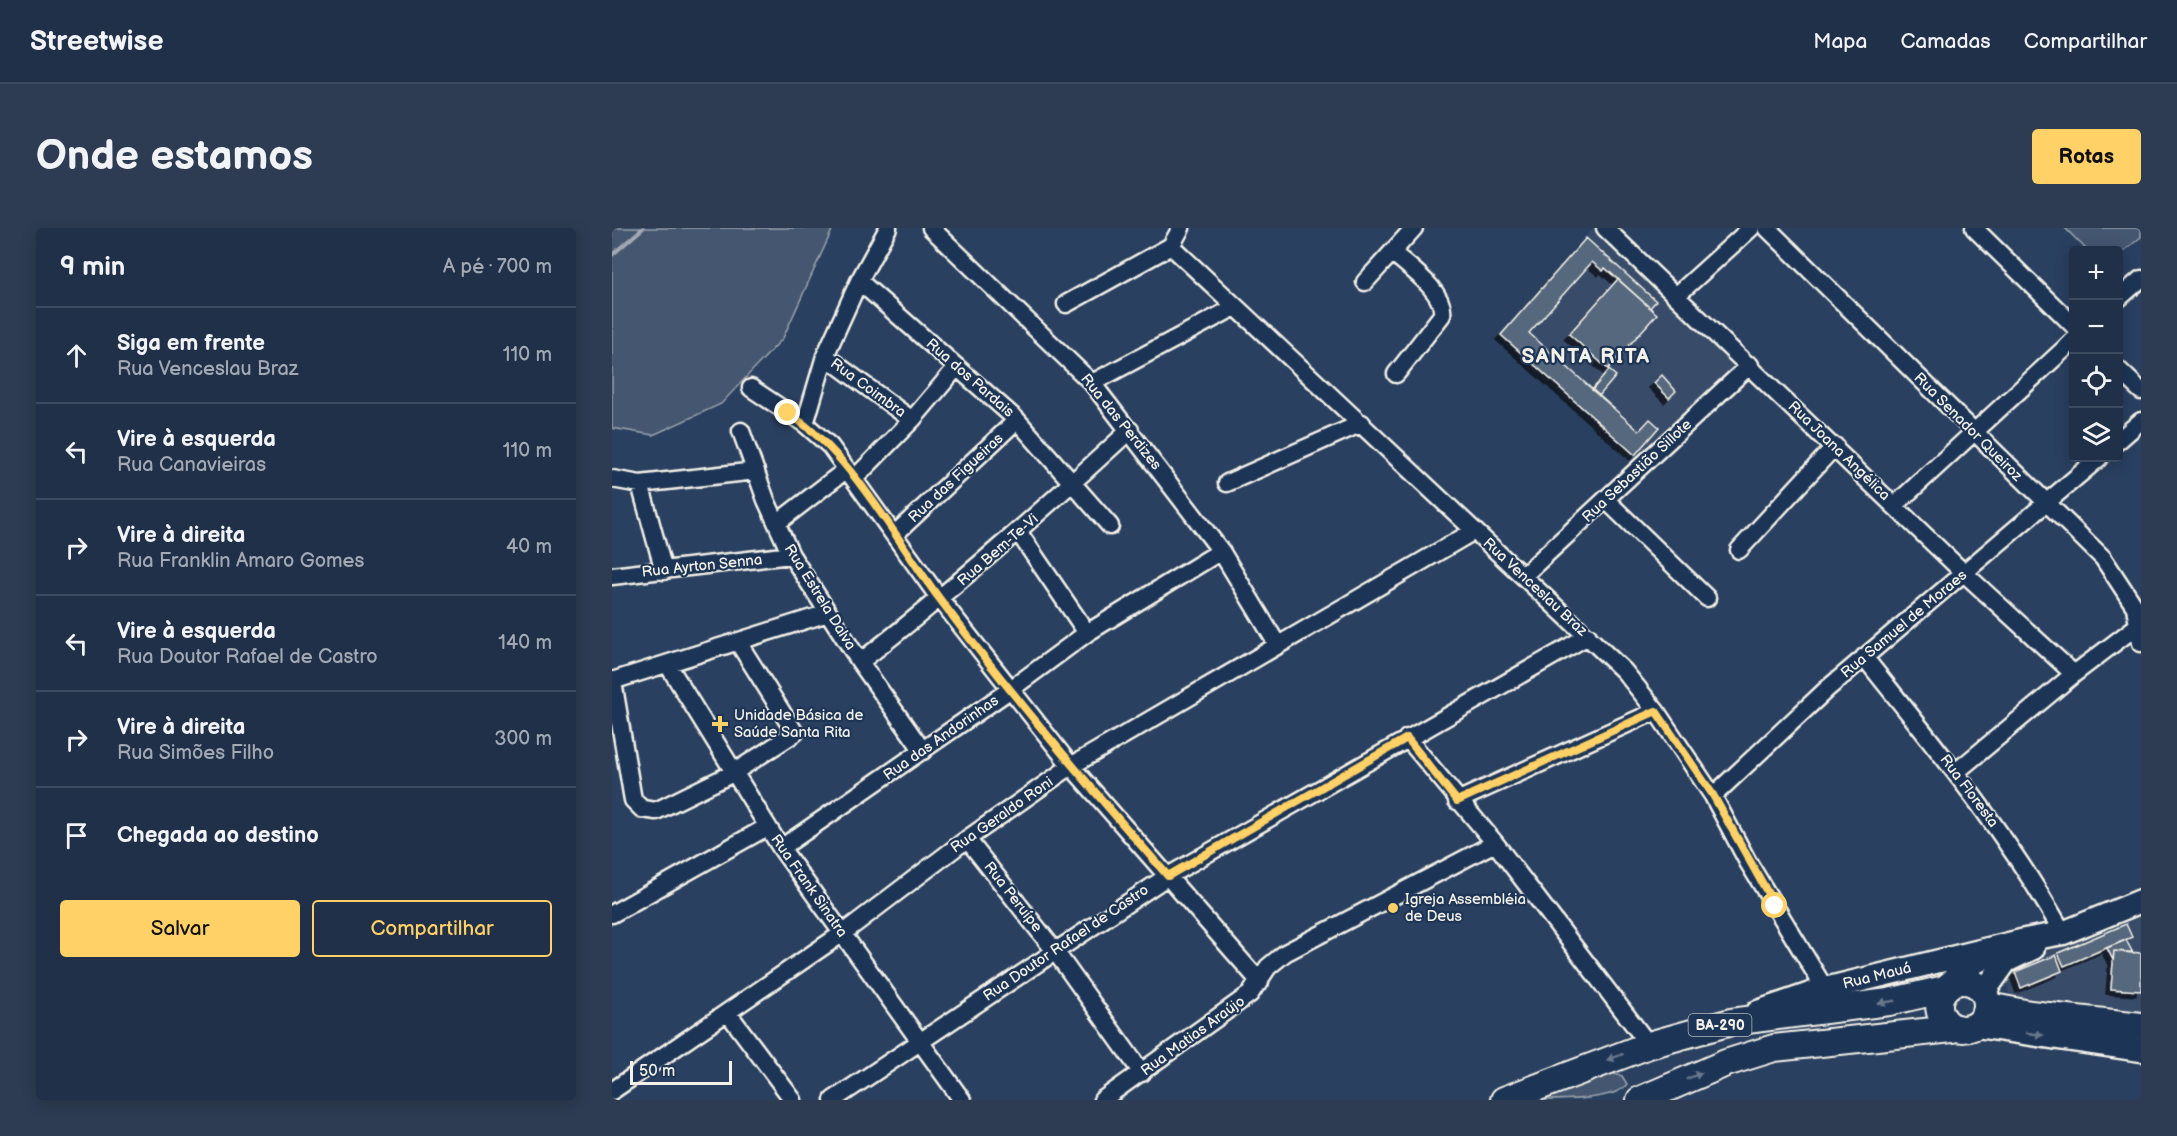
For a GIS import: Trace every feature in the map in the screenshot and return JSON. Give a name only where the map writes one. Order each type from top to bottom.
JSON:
[{"type":"main road","name":"BA-290","points":[[1504,1100],[1649,1045],[1759,1016],[1889,1002],[1947,987],[1957,981],[1972,982],[1983,1008]]},
{"type":"main road","points":[[1947,987],[1941,996],[1940,1011],[1952,1029]]},
{"type":"main road","name":"BA-290","points":[[1983,1008],[2141,1026]]},
{"type":"main road","name":"BA-290","points":[[1649,1098],[1726,1063],[1774,1048],[1970,1029],[1983,1008]]},
{"type":"street","points":[[805,424],[825,356],[888,228]]},
{"type":"street","name":"Rua das Perdizes","points":[[931,228],[1092,383],[1221,551],[1277,645]]},
{"type":"street","points":[[1171,246],[1172,228]]},
{"type":"street","points":[[1066,304],[1171,246],[1181,228]]},
{"type":"street","points":[[1365,282],[1414,228]]},
{"type":"street","name":"Rua Joana Angélica","points":[[1605,228],[1835,446],[1964,573],[2074,674]]},
{"type":"street","points":[[1676,296],[1751,228]]},
{"type":"street","name":"Rua Senador Queiroz","points":[[1767,228],[1973,433],[2103,558],[2138,604],[2137,626],[2141,643]]},
{"type":"street","points":[[1974,228],[2069,322]]},
{"type":"street","name":"Rua Venceslau Braz","points":[[1171,246],[1624,670],[1656,711],[1713,795],[1748,862],[1825,989]]},
{"type":"street","points":[[1392,252],[1438,295],[1443,307],[1442,315],[1396,374]]},
{"type":"street","points":[[2123,295],[2141,279]]},
{"type":"street","name":"Rua dos Pardais","points":[[860,281],[1017,420],[1074,482],[1110,526]]},
{"type":"street","points":[[1092,383],[1235,308]]},
{"type":"street","points":[[1895,505],[2069,344]]},
{"type":"street","name":"Rua Coimbra","points":[[825,356],[912,420]]},
{"type":"street","name":"Rua Sebastião Sillote","points":[[1523,576],[1750,365]]},
{"type":"street","points":[[777,523],[851,473],[912,420],[956,368]]},
{"type":"street","points":[[2123,374],[2141,391]]},
{"type":"street","points":[[751,388],[805,424],[830,446],[940,600],[1071,766],[1260,982]]},
{"type":"street","name":"Rua das Figueiras","points":[[894,535],[1017,420]]},
{"type":"street","points":[[2123,437],[2141,421]]},
{"type":"street","points":[[1227,483],[1362,423]]},
{"type":"street","name":"Rua Bem-Te-Vi","points":[[860,662],[940,600],[1019,533],[1130,430]]},
{"type":"street","name":"Rua Estrela Dalva","points":[[741,431],[791,555],[860,662],[923,751]]},
{"type":"street","points":[[1739,550],[1835,446]]},
{"type":"street","name":"Rua Samuel de Moraes","points":[[1713,795],[1827,688],[2094,462]]},
{"type":"street","points":[[612,479],[640,484],[756,471]]},
{"type":"street","points":[[640,484],[664,571]]},
{"type":"street","points":[[1606,500],[1707,598]]},
{"type":"street","name":"Rua Geraldo Roni","points":[[612,1091],[843,933],[967,839],[1071,766],[1474,531]]},
{"type":"street","points":[[1019,533],[1087,633]]},
{"type":"street","name":"Rua das Andorinhas","points":[[781,848],[923,751],[1087,633],[1221,551]]},
{"type":"street","name":"Rua Ayrton Senna","points":[[612,576],[791,555]]},
{"type":"street","points":[[738,642],[795,733],[734,772],[656,812],[642,809],[633,800],[613,681],[828,613]]},
{"type":"street","points":[[1956,772],[2074,674],[2137,626]]},
{"type":"street","name":"Rua Doutor Rafael de Castro","points":[[833,1100],[1168,876],[1588,636]]},
{"type":"street","name":"Rua Floresta","points":[[1864,657],[1956,772],[2031,875],[2045,937]]},
{"type":"street","name":"Rua Frank Sinatra","points":[[668,665],[781,848],[962,1100]]},
{"type":"street","points":[[1457,801],[1656,711]]},
{"type":"street","points":[[1407,738],[1457,801],[1495,843],[1649,1045]]},
{"type":"street","points":[[612,914],[767,827]]},
{"type":"street","name":"Rua Peruípe","points":[[967,839],[1055,951],[1142,1072]]},
{"type":"street","name":"Rua Matias Araújo","points":[[1102,1100],[1250,994],[1268,967],[1284,953],[1495,843]]},
{"type":"street","name":"Rua Mauá","points":[[1947,987],[1968,964],[2141,901]]},
{"type":"street","name":"Rua Mauá","points":[[1731,1022],[1825,989],[2045,937]]},
{"type":"street","name":"Rua Mauá","points":[[1983,1008],[2006,961],[2032,949],[2045,937]]},
{"type":"street","points":[[1983,1008],[2141,1050]]},
{"type":"street","points":[[728,1013],[793,1100]]},
{"type":"shaded area","points":[[612,228],[833,228],[783,338],[721,404],[653,435],[612,428]]},
{"type":"shaded area","points":[[2065,228],[2141,228],[2141,237],[2123,252],[2123,246],[2083,246]]},
{"type":"shaded area","points":[[1593,229],[1735,368],[1632,462],[1497,337]]},
{"type":"shaded area","points":[[2141,912],[2141,1018],[2012,1006],[2003,969]]},
{"type":"shaded area","points":[[1607,1072],[1622,1076],[1627,1084],[1621,1089],[1601,1096],[1539,1100]]},
{"type":"building","points":[[1586,238],[1656,301],[1650,308],[1605,268],[1603,271],[1592,262],[1529,333],[1639,431],[1650,419],[1659,427],[1635,455],[1501,335]]},
{"type":"building","points":[[1618,279],[1657,314],[1608,369],[1569,334]]},
{"type":"building","points":[[1609,370],[1616,376],[1599,396],[1592,390]]},
{"type":"building","points":[[1662,375],[1676,391],[1669,398],[1654,383]]},
{"type":"building","points":[[2126,924],[2132,937],[2064,966],[2058,953]]},
{"type":"building","points":[[2126,940],[2133,953],[2114,951],[2113,960],[2107,948]]},
{"type":"building","points":[[2114,951],[2141,953],[2141,991],[2111,989]]},
{"type":"building","points":[[2056,955],[2062,971],[2021,988],[2015,972]]},
{"type":"waterway","points":[[612,255],[643,228]]},
{"type":"place","name":"Unidade Básica de Saúde Santa Rita","points":[[720,724]]},
{"type":"place","name":"Igreja Assembléia de Deus","points":[[1393,908]]},
{"type":"district","name":"SANTA RITA","points":[[1586,356]]},
{"type":"route","points":[[788,413],[805,424],[830,446],[848,468],[940,600],[1071,766],[1168,876],[1407,738],[1457,801],[1656,711],[1713,795],[1748,862],[1775,906]]}]
